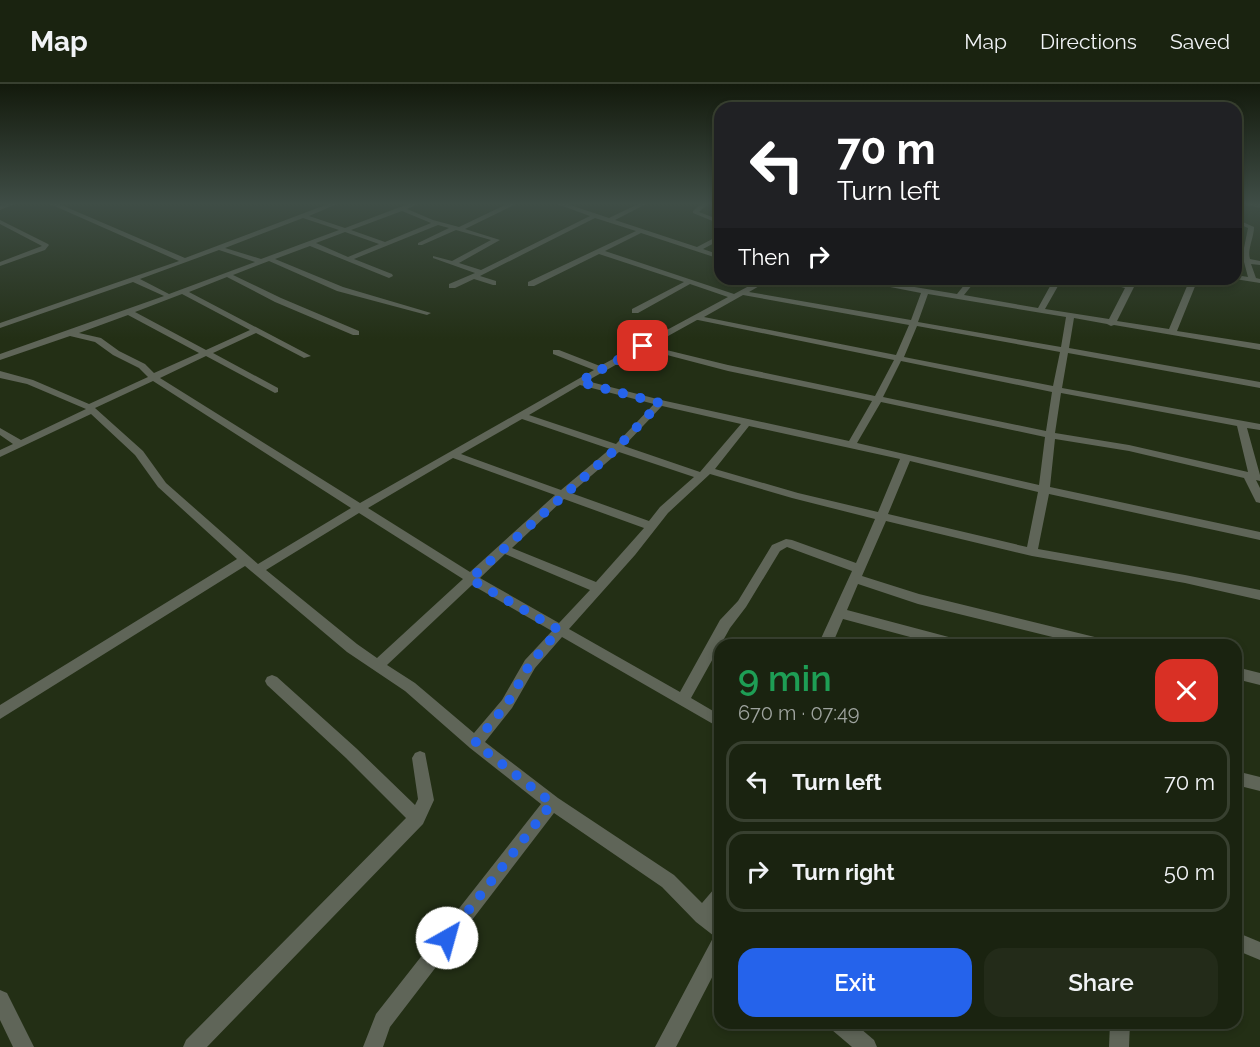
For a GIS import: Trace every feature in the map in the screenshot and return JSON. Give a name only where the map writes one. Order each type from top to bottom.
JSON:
[{"type":"street","points":[[0,264],[43,249]]},
{"type":"street","points":[[156,249],[184,261]]},
{"type":"street","points":[[0,326],[216,249]]},
{"type":"street","points":[[222,249],[266,260],[340,289],[427,313]]},
{"type":"street","points":[[0,357],[184,292],[294,249]]},
{"type":"street","points":[[323,249],[389,276]]},
{"type":"street","points":[[348,259],[373,249]]},
{"type":"street","points":[[453,263],[482,249]]},
{"type":"street","points":[[452,286],[529,249]]},
{"type":"street","points":[[531,284],[602,249]]},
{"type":"street","points":[[693,249],[714,255]]},
{"type":"street","points":[[1247,249],[1245,255],[1257,281]]},
{"type":"street","points":[[598,251],[689,282],[739,295],[915,323],[1065,352],[1260,385]]},
{"type":"street","points":[[435,257],[453,263],[493,283]]},
{"type":"street","points":[[1242,260],[1260,263]]},
{"type":"street","points":[[228,275],[278,300],[356,333]]},
{"type":"street","points":[[1242,278],[1257,281]]},
{"type":"street","points":[[133,279],[166,294]]},
{"type":"street","points":[[635,311],[689,282]]},
{"type":"street","points":[[0,713],[251,565],[359,508],[523,416],[600,369],[756,285]]},
{"type":"street","points":[[886,285],[1260,347]]},
{"type":"street","points":[[959,296],[969,285]]},
{"type":"street","points":[[1040,310],[1055,285]]},
{"type":"street","points":[[1111,324],[1129,287],[1120,285]]},
{"type":"street","points":[[1172,332],[1192,285]]},
{"type":"street","points":[[184,292],[307,356]]},
{"type":"street","points":[[852,444],[878,399],[915,323],[925,292]]},
{"type":"street","points":[[129,312],[275,390]]},
{"type":"street","points":[[1032,552],[1044,490],[1070,316]]},
{"type":"street","points":[[698,318],[1059,390],[1260,427]]},
{"type":"street","points":[[0,454],[90,408],[256,330]]},
{"type":"street","points":[[70,333],[98,340],[116,353],[142,366],[154,378],[470,579],[714,719]]},
{"type":"street","points":[[643,346],[684,358],[1051,435],[1129,448],[1254,476]]},
{"type":"street","points":[[556,352],[600,369]]},
{"type":"street","points":[[0,374],[30,382],[90,408],[139,453],[170,492],[251,565],[352,648],[410,687],[475,743],[552,803],[668,881],[714,925]]},
{"type":"street","points":[[579,382],[660,403],[852,444],[1044,490],[1260,537]]},
{"type":"street","points":[[378,665],[470,579],[617,448],[660,403]]},
{"type":"street","points":[[523,416],[617,448],[796,496],[882,514],[1032,552],[1185,579],[1260,596]]},
{"type":"street","points":[[475,743],[507,704],[530,664],[669,505],[705,473],[748,422]]},
{"type":"street","points":[[1241,423],[1260,500]]},
{"type":"street","points":[[0,431],[20,444]]},
{"type":"street","points":[[454,455],[651,526]]},
{"type":"street","points":[[828,639],[906,457]]},
{"type":"street","points":[[717,639],[725,624],[742,604],[776,548],[786,543],[918,598],[1062,639]]},
{"type":"street","points":[[504,549],[598,588]]},
{"type":"street","points":[[839,613],[937,639]]},
{"type":"street","points":[[682,701],[714,644]]},
{"type":"street","points":[[1242,674],[1260,679]]},
{"type":"street","points":[[272,681],[351,753],[417,818]]},
{"type":"street","points":[[194,1047],[417,818],[426,801],[420,758]]},
{"type":"street","points":[[1242,780],[1260,784]]},
{"type":"street","points":[[373,1047],[383,1021],[552,803]]},
{"type":"street","points":[[702,916],[714,902]]},
{"type":"street","points":[[1242,944],[1260,951]]},
{"type":"street","points":[[665,1047],[714,954]]},
{"type":"street","points":[[0,1000],[24,1047]]},
{"type":"street","points":[[846,1029],[867,1047]]},
{"type":"street","points":[[1119,1047],[1120,1029]]},
{"type":"route","points":[[447,938],[552,803],[475,743],[507,704],[530,664],[559,630],[529,610],[470,579],[617,448],[660,403],[579,382],[643,346]]}]
